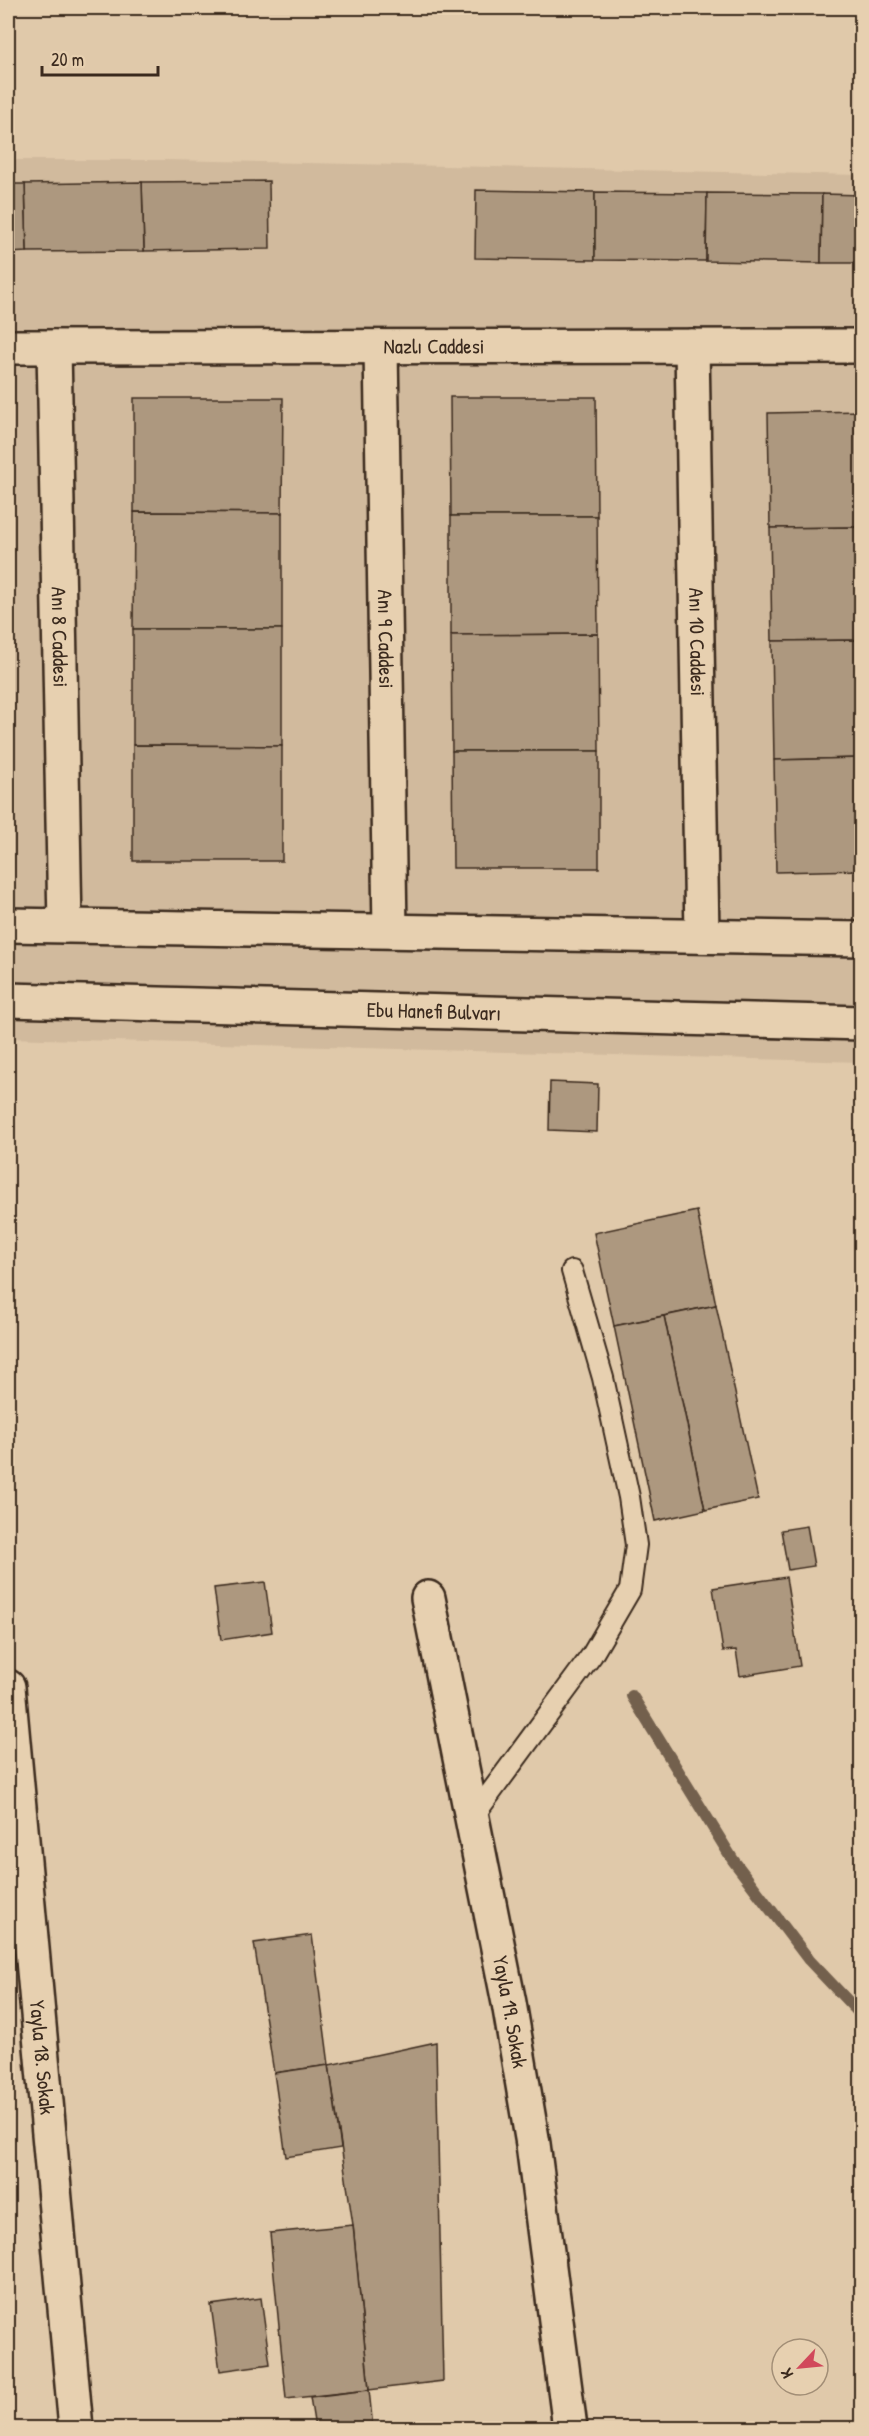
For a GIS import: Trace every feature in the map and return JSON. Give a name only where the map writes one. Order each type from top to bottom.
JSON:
[{"type":"street","name":"Anı 10 Caddesi","points":[[692,346],[702,936]]},
{"type":"street","name":"Nazlı Caddesi","points":[[8,347],[861,346]]},
{"type":"street","name":"Anı 8 Caddesi","points":[[54,347],[65,926]]},
{"type":"street","name":"Anı 9 Caddesi","points":[[381,347],[390,931]]},
{"type":"street","points":[[8,925],[861,939]]},
{"type":"street","name":"Ebu Hanefi Bulvarı","points":[[8,1000],[861,1023]]},
{"type":"street","name":"Yayla 19. Sokak","points":[[428,1598],[507,1992],[534,2144],[570,2428]]},
{"type":"street","name":"Yayla 18. Sokak","points":[[8,1687],[76,2428]]},
{"type":"lane","points":[[472,1818],[592,1655],[630,1590],[636,1545],[628,1497],[603,1378],[572,1271]]},
{"type":"shaded area","points":[[8,160],[166,160],[861,175],[861,1062],[8,1038]]},
{"type":"building","points":[[269,181],[270,249],[144,251],[142,182]]},
{"type":"building","points":[[142,182],[144,251],[27,252],[25,184]]},
{"type":"building","points":[[8,184],[25,184],[27,252],[8,253]]},
{"type":"building","points":[[476,190],[595,192],[595,260],[475,258]]},
{"type":"building","points":[[595,192],[707,193],[706,261],[595,260]]},
{"type":"building","points":[[707,193],[822,194],[821,263],[706,261]]},
{"type":"building","points":[[822,194],[862,195],[862,263],[821,263]]},
{"type":"building","points":[[450,397],[596,397],[597,516],[451,516]]},
{"type":"building","points":[[134,398],[283,398],[282,513],[134,512]]},
{"type":"building","points":[[862,411],[862,527],[770,528],[768,413]]},
{"type":"building","points":[[134,512],[282,513],[282,629],[133,629]]},
{"type":"building","points":[[451,516],[597,516],[598,634],[451,635]]},
{"type":"building","points":[[862,527],[862,640],[772,641],[770,528]]},
{"type":"building","points":[[133,629],[282,629],[282,746],[133,745]]},
{"type":"building","points":[[598,634],[599,751],[452,751],[451,635]]},
{"type":"building","points":[[862,640],[862,758],[774,760],[772,641]]},
{"type":"building","points":[[133,745],[282,746],[282,861],[133,861]]},
{"type":"building","points":[[452,751],[599,751],[599,868],[453,868]]},
{"type":"building","points":[[862,758],[862,870],[776,872],[774,760]]},
{"type":"building","points":[[550,1082],[598,1084],[597,1132],[549,1130]]},
{"type":"building","points":[[697,1211],[716,1305],[614,1326],[594,1233]]},
{"type":"building","points":[[716,1305],[758,1499],[705,1510],[664,1316]]},
{"type":"building","points":[[664,1316],[705,1510],[655,1521],[614,1326]]},
{"type":"building","points":[[807,1526],[814,1566],[788,1570],[781,1530]]},
{"type":"building","points":[[786,1577],[800,1666],[740,1676],[736,1650],[723,1651],[713,1588]]},
{"type":"building","points":[[265,1582],[272,1632],[221,1640],[214,1588]]},
{"type":"building","points":[[312,1935],[329,2065],[274,2073],[254,1943]]},
{"type":"building","points":[[436,2042],[443,2381],[369,2390],[353,2225],[329,2065]]},
{"type":"building","points":[[329,2065],[341,2148],[286,2157],[274,2073]]},
{"type":"building","points":[[353,2225],[369,2390],[286,2399],[270,2233]]},
{"type":"building","points":[[261,2298],[270,2364],[220,2371],[211,2305]]},
{"type":"building","points":[[369,2390],[373,2428],[315,2428],[310,2397]]},
{"type":"waterway","points":[[632,1696],[733,1860],[809,1960],[862,2016]]}]
